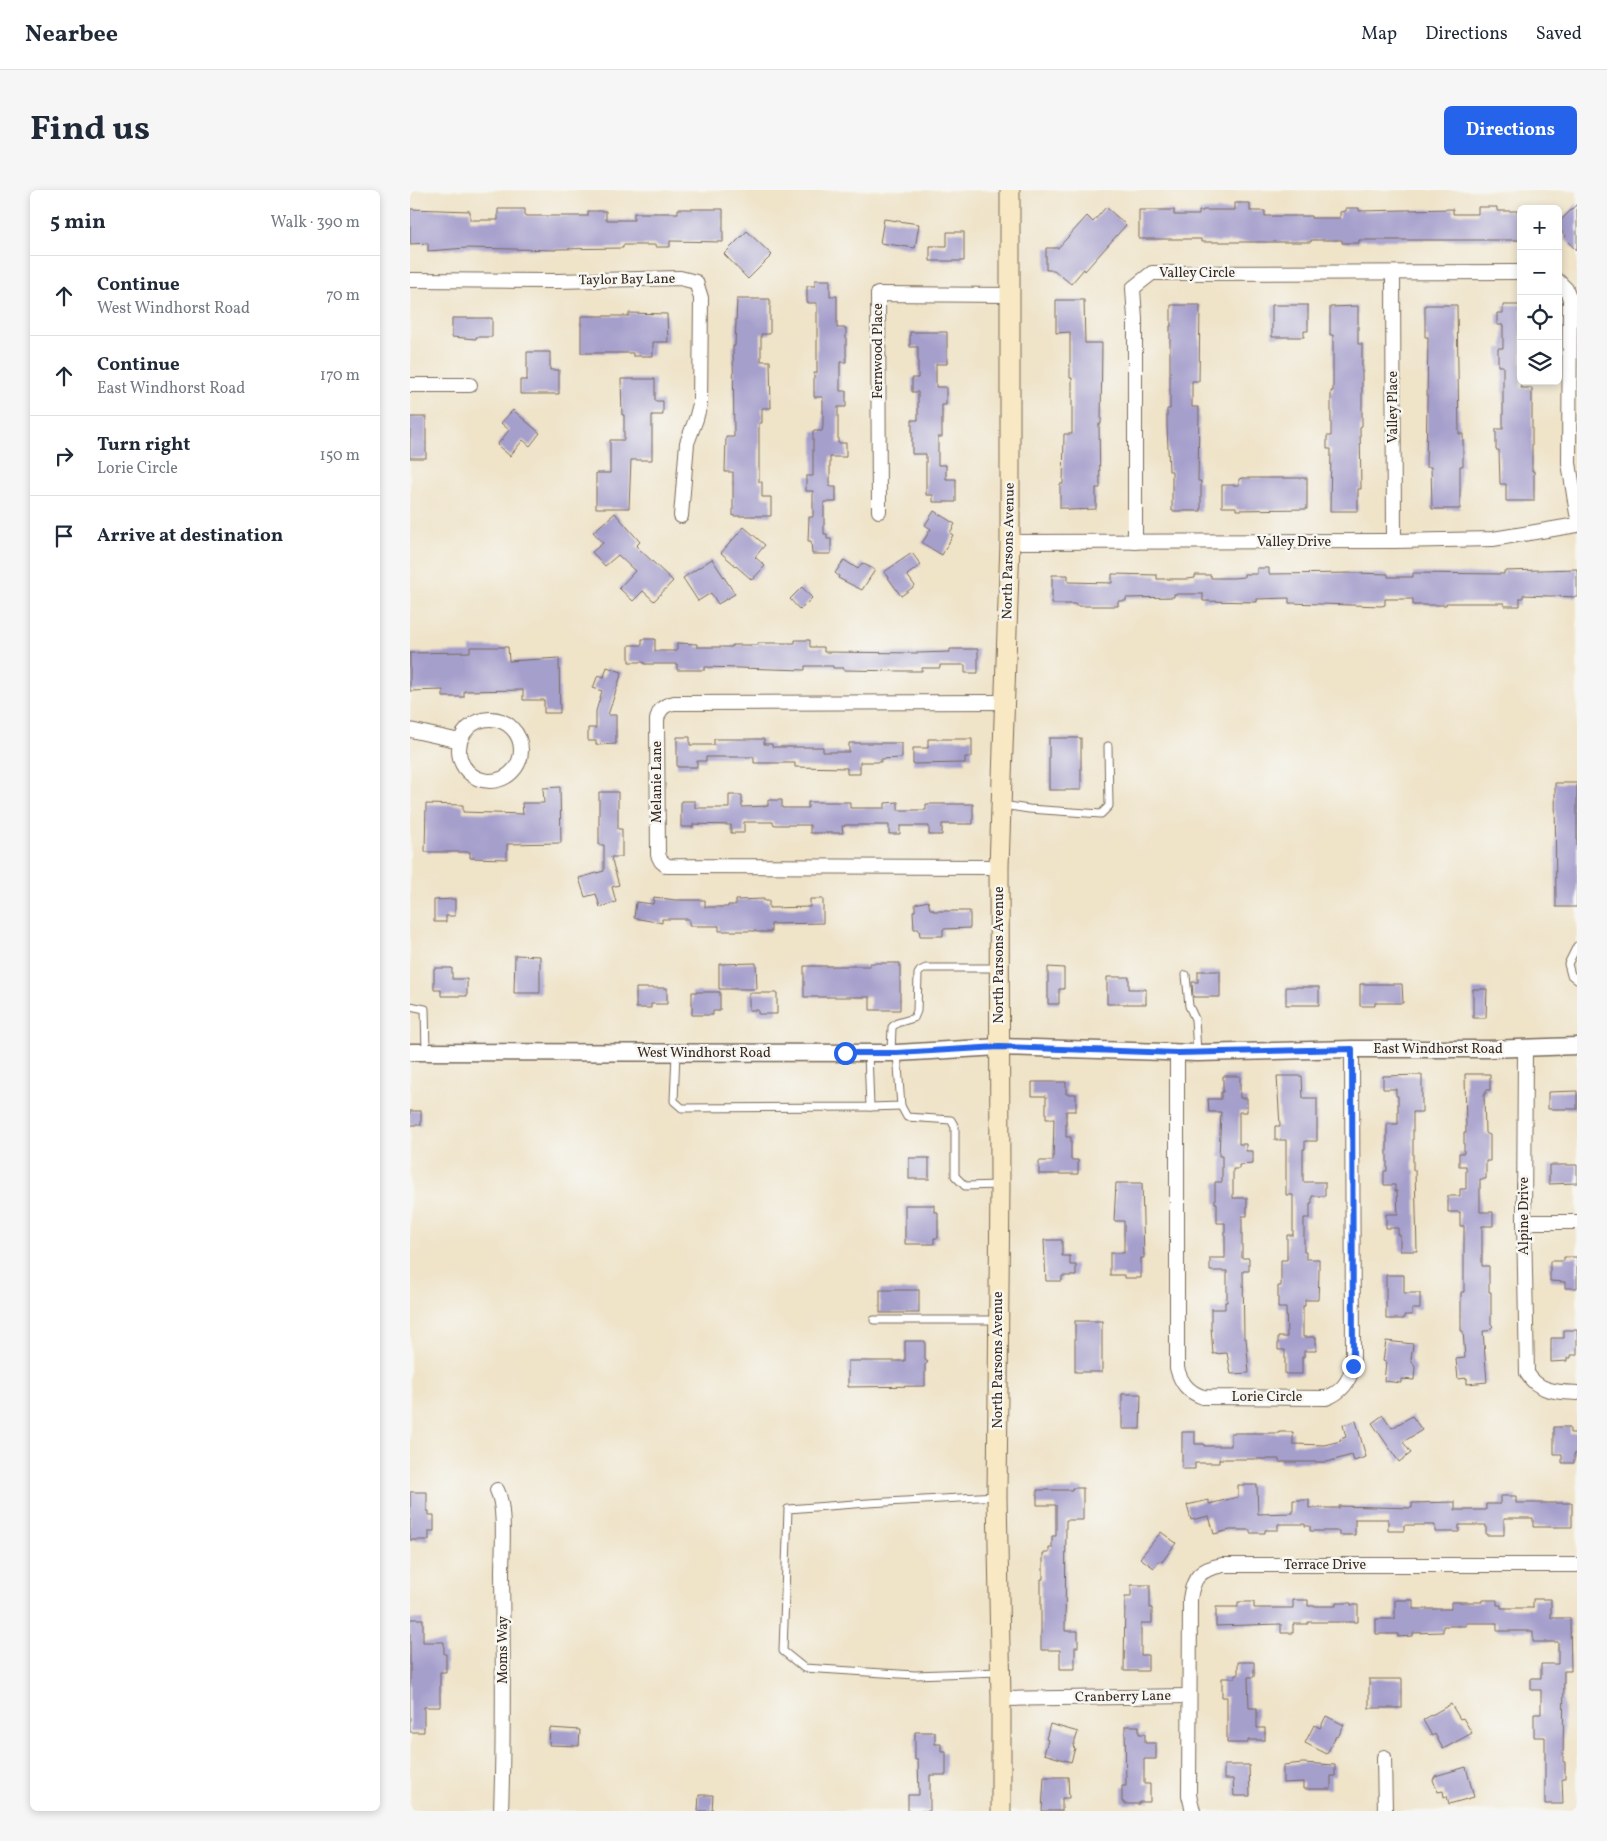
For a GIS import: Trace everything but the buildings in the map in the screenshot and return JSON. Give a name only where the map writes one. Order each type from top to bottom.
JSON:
[{"type":"main road","name":"North Parsons Avenue","points":[[1001,1811],[997,1496],[1000,1185],[999,968],[1000,867],[1010,542],[1010,190]]},
{"type":"street","name":"Valley Circle","points":[[1135,542],[1135,319],[1133,288],[1152,273],[1517,272]]},
{"type":"street","name":"Valley Place","points":[[1393,273],[1394,542]]},
{"type":"street","name":"Taylor Bay Lane","points":[[410,280],[557,281],[680,278],[696,282],[701,298],[700,404],[687,444],[681,516]]},
{"type":"street","points":[[1562,285],[1570,299],[1569,463],[1577,514]]},
{"type":"street","name":"Fernwood Place","points":[[879,511],[878,294],[1010,295]]},
{"type":"street","points":[[410,385],[470,385]]},
{"type":"street","name":"Valley Drive","points":[[1010,542],[1394,542],[1493,539],[1577,525]]},
{"type":"street","name":"Melanie Lane","points":[[1000,867],[666,866],[658,855],[657,720],[662,708],[667,704],[674,703],[1005,702]]},
{"type":"street","points":[[482,720],[497,720],[512,727],[518,735],[521,755],[518,764],[503,778],[483,780],[470,773],[461,761],[460,741],[464,732],[472,724],[482,720]]},
{"type":"street","points":[[410,730],[460,741]]},
{"type":"street","name":"East Windhorst Road","points":[[999,1047],[1197,1053],[1577,1046]]},
{"type":"street","name":"West Windhorst Road","points":[[418,1052],[894,1053],[999,1047]]},
{"type":"street","name":"Alpine Drive","points":[[1525,1048],[1524,1222],[1526,1373],[1532,1382],[1543,1389],[1577,1393]]},
{"type":"street","name":"Lorie Circle","points":[[1177,1053],[1178,1368],[1180,1378],[1194,1394],[1203,1397],[1326,1398],[1336,1394],[1344,1387],[1350,1378],[1353,1366],[1352,1049]]},
{"type":"street","points":[[1524,1222],[1577,1222]]},
{"type":"street","name":"Moms Way","points":[[497,1490],[501,1498],[502,1553],[503,1747],[501,1811]]},
{"type":"street","name":"Terrace Drive","points":[[1189,1696],[1192,1586],[1199,1574],[1209,1567],[1223,1565],[1577,1565]]},
{"type":"street","name":"Cranberry Lane","points":[[1001,1699],[1189,1696],[1189,1795],[1193,1811]]},
{"type":"street","points":[[1384,1757],[1385,1811]]},
{"type":"lane","points":[[1002,805],[1029,810],[1101,814],[1109,806],[1108,746]]},
{"type":"lane","points":[[1577,946],[1568,964],[1571,975],[1577,980]]},
{"type":"lane","points":[[999,968],[926,968],[920,971],[918,974],[917,1011],[914,1018],[897,1023],[892,1027],[901,1106],[907,1117],[951,1120],[955,1127],[955,1176],[965,1186],[1000,1185]]},
{"type":"lane","points":[[1186,975],[1189,1006],[1195,1019],[1197,1053]]},
{"type":"lane","points":[[410,1006],[425,1009],[418,1052]]},
{"type":"lane","points":[[676,1053],[674,1101],[682,1108],[901,1106]]},
{"type":"lane","points":[[868,1053],[870,1107]]},
{"type":"lane","points":[[874,1320],[998,1320]]},
{"type":"lane","points":[[997,1496],[788,1509],[783,1651],[804,1668],[915,1675],[1000,1672]]},
{"type":"route","points":[[845,1053],[897,1053],[999,1047],[1177,1053],[1352,1049],[1353,1366]]}]
